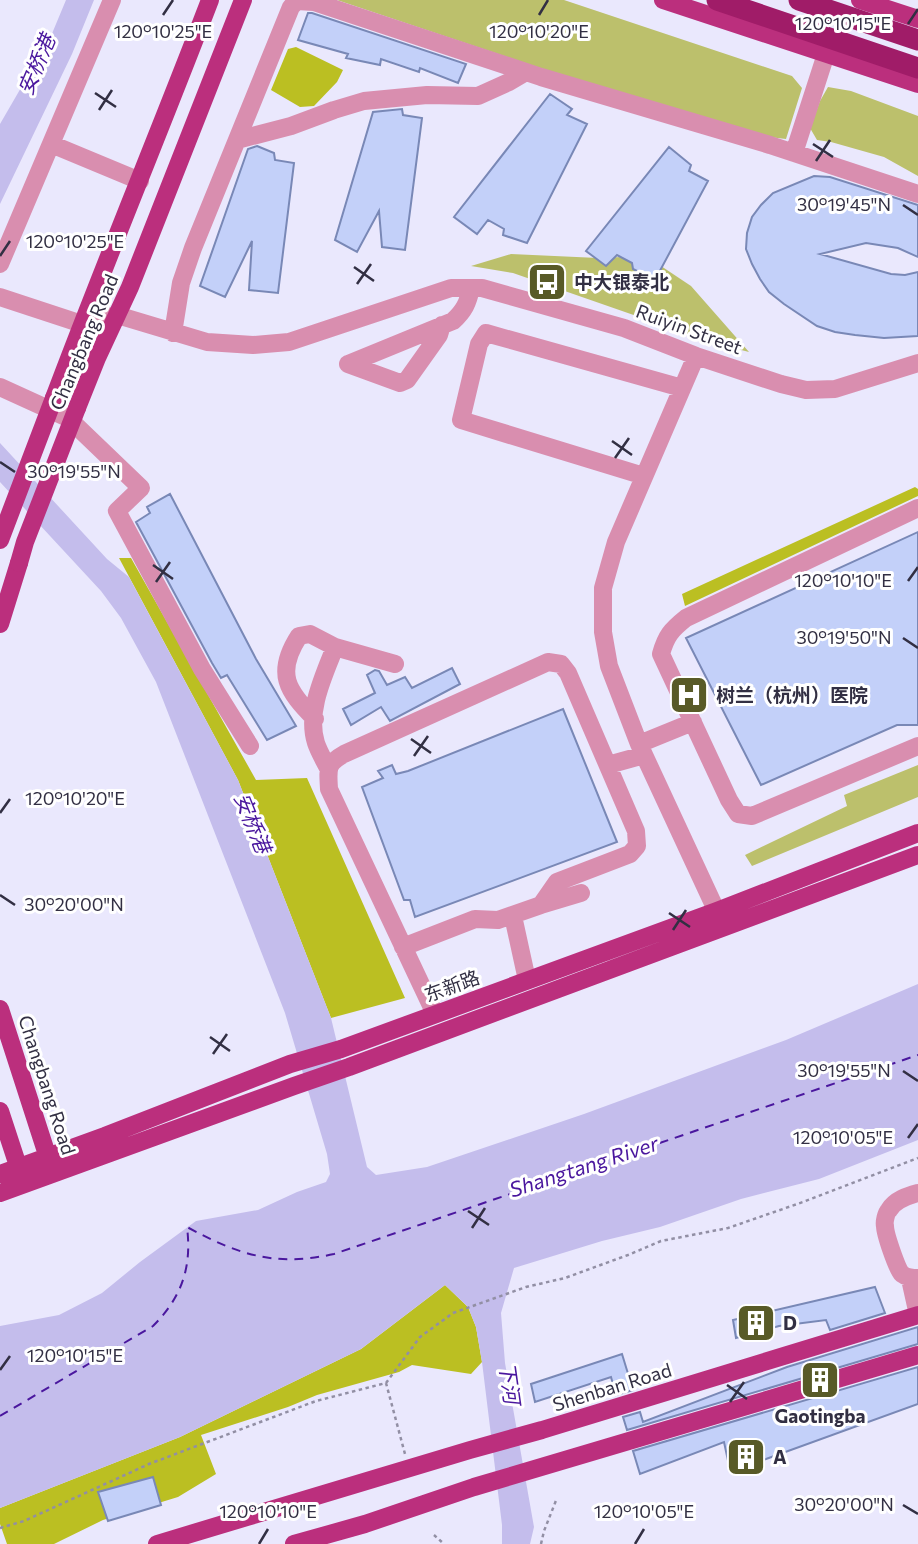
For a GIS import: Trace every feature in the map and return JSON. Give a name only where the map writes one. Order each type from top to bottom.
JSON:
[{"type":"highway","points":[[717,0],[918,68]]},
{"type":"highway","points":[[799,0],[918,40]]},
{"type":"main road","name":"Changbang Road","points":[[0,540],[210,0]]},
{"type":"main road","name":"Changbang Road","points":[[0,624],[25,542],[77,408],[130,287],[243,0]]},
{"type":"main road","points":[[663,0],[918,83]]},
{"type":"main road","points":[[860,0],[918,19]]},
{"type":"main road","name":"东新路","points":[[51,1165],[290,1064],[341,1049],[527,981],[918,833]]},
{"type":"main road","name":"东新路","points":[[0,1193],[21,1176],[349,1067],[918,855]]},
{"type":"main road","name":"Changbang Road","points":[[0,1009],[51,1165]]},
{"type":"main road","points":[[0,1111],[21,1176]]},
{"type":"main road","name":"东新路","points":[[0,1174],[21,1176]]},
{"type":"main road","name":"Shenban Road","points":[[158,1544],[918,1315]]},
{"type":"main road","points":[[294,1544],[365,1524],[474,1487],[918,1355]]},
{"type":"street","points":[[0,264],[112,0]]},
{"type":"street","points":[[173,333],[181,283],[193,248],[291,7],[297,1],[315,1],[526,72],[794,153],[918,194]]},
{"type":"street","points":[[794,153],[826,54]]},
{"type":"street","points":[[237,140],[291,126],[364,101],[427,95],[478,96],[526,72]]},
{"type":"street","points":[[51,144],[140,181]]},
{"type":"street","name":"Ruiyin Street","points":[[117,315],[207,342],[253,345],[289,342],[451,288],[482,288],[624,328],[696,356],[806,390],[835,389],[918,363]]},
{"type":"street","points":[[442,325],[439,335],[407,380],[400,383],[348,364],[442,325],[453,321],[463,312],[471,288]]},
{"type":"street","points":[[0,297],[82,324],[117,315]]},
{"type":"street","points":[[644,477],[461,420],[480,344],[486,333],[682,388]]},
{"type":"street","points":[[696,356],[616,542],[603,588],[603,632],[609,666],[641,749],[724,928]]},
{"type":"street","points":[[0,387],[68,418],[141,488],[117,511],[202,669],[250,746]]},
{"type":"street","points":[[918,508],[685,618],[665,638],[661,654],[738,814],[752,816],[918,746]]},
{"type":"street","points":[[315,719],[299,703],[287,683],[285,669],[291,648],[299,636],[310,634],[335,647],[395,664]]},
{"type":"street","points":[[335,647],[316,696],[315,719],[316,741],[328,768],[329,789],[435,1014]]},
{"type":"street","points":[[328,768],[333,760],[344,754],[548,662],[561,664],[569,673],[636,831],[637,846],[630,854],[557,882],[541,905]]},
{"type":"street","points":[[608,765],[693,722]]},
{"type":"street","points":[[403,947],[475,919],[498,920],[581,892]]},
{"type":"street","points":[[513,916],[527,981]]},
{"type":"street","points":[[918,1193],[897,1202],[888,1211],[885,1225],[896,1265],[902,1274],[914,1278],[918,1315]]},
{"type":"path","points":[[0,1528],[24,1521],[187,1449],[316,1401],[386,1383],[420,1337],[453,1313],[526,1287],[565,1278],[661,1241],[729,1228],[918,1158]]},
{"type":"path","points":[[386,1383],[409,1468]]},
{"type":"path","points":[[541,1544],[557,1498]]},
{"type":"path","points":[[434,1535],[444,1544]]},
{"type":"green space","points":[[337,0],[564,0],[792,76],[802,88],[786,139],[769,137],[692,119]]},
{"type":"green space","points":[[828,87],[851,91],[918,116],[918,176],[884,157],[817,140],[810,128]]},
{"type":"green space","points":[[511,254],[598,258],[646,256],[691,286],[749,352],[714,343],[513,273],[471,266]]},
{"type":"green space","points":[[918,765],[918,797],[752,866],[745,855],[847,806],[844,795]]},
{"type":"shaded area","points":[[296,47],[343,70],[337,82],[314,106],[300,107],[271,90],[288,49]]},
{"type":"shaded area","points":[[915,487],[918,489],[918,496],[685,606],[682,594]]},
{"type":"shaded area","points":[[119,558],[131,558],[256,780],[307,778],[405,998],[331,1018],[238,780]]},
{"type":"shaded area","points":[[445,1285],[468,1307],[476,1327],[482,1362],[471,1374],[412,1365],[399,1372],[317,1395],[201,1435],[216,1474],[178,1497],[103,1520],[54,1544],[7,1544],[0,1524],[0,1508],[180,1437],[361,1349]]},
{"type":"water","name":"安桥港","points":[[66,0],[94,0],[72,54],[0,204],[0,124],[51,36]]},
{"type":"water","points":[[0,443],[107,559],[129,577],[238,780],[331,1018],[367,1167],[376,1175],[427,1167],[584,1114],[786,1040],[918,984],[918,1140],[819,1179],[741,1199],[660,1227],[602,1241],[514,1268],[501,1313],[505,1363],[534,1527],[530,1544],[502,1544],[502,1525],[476,1327],[468,1307],[445,1285],[361,1349],[180,1437],[0,1508],[0,1326],[59,1315],[102,1293],[196,1221],[258,1210],[326,1182],[330,1174],[327,1154],[285,1013],[156,682],[121,618],[101,591],[0,482]]},
{"type":"building","points":[[308,13],[466,64],[458,83],[420,68],[419,72],[381,59],[380,65],[346,58],[348,54],[298,40]]},
{"type":"building","points":[[550,94],[572,109],[567,115],[587,124],[527,243],[503,235],[504,229],[488,220],[477,234],[454,217]]},
{"type":"building","points":[[402,109],[403,115],[422,118],[405,250],[382,247],[379,211],[357,252],[335,240],[373,112]]},
{"type":"building","points":[[257,146],[274,153],[275,160],[294,163],[278,293],[249,290],[252,241],[225,297],[200,286],[248,149]]},
{"type":"building","points":[[669,147],[691,165],[689,171],[708,181],[655,280],[633,269],[632,263],[617,255],[606,266],[586,251]]},
{"type":"building","points":[[814,176],[830,177],[918,205],[918,257],[898,248],[866,243],[820,254],[891,274],[918,272],[918,336],[884,338],[835,332],[817,326],[769,292],[760,279],[746,249],[752,217],[773,193]]},
{"type":"building","points":[[170,494],[256,659],[296,726],[267,740],[227,675],[221,678],[136,522],[150,513],[147,507]]},
{"type":"building","points":[[918,532],[918,725],[897,725],[761,785],[686,638]]},
{"type":"building","points":[[452,668],[460,684],[390,721],[381,707],[351,725],[343,709],[375,693],[367,675],[375,670],[379,671],[387,685],[405,677],[412,688]]},
{"type":"building","points":[[563,709],[617,842],[415,917],[410,900],[404,900],[362,787],[383,778],[378,771],[392,765],[396,774],[408,771]]},
{"type":"building","points":[[875,1287],[885,1313],[830,1330],[826,1320],[779,1326],[736,1338],[733,1320]]},
{"type":"building","points":[[918,1327],[918,1344],[627,1430],[623,1417],[640,1412],[643,1422],[787,1367]]},
{"type":"building","points":[[622,1354],[633,1390],[616,1395],[611,1377],[535,1402],[531,1384]]},
{"type":"building","points":[[918,1367],[918,1404],[730,1470],[724,1442],[640,1474],[633,1451]]},
{"type":"building","points":[[153,1477],[161,1505],[108,1521],[98,1492]]},
{"type":"ferry route","points":[[0,1416],[153,1326],[171,1304],[183,1281],[188,1255],[187,1227],[224,1245],[258,1256],[293,1259],[334,1254],[918,1055]]},
{"type":"place","name":"中大银泰北","points":[[547,282]]},
{"type":"place","name":"树兰（杭州）医院","points":[[689,695]]},
{"type":"place","name":"D","points":[[756,1323]]},
{"type":"place","name":"Gaotingba","points":[[820,1380]]},
{"type":"place","name":"A","points":[[746,1457]]},
{"type":"water label","name":"Shangtang River","points":[[584,1167]]},
{"type":"water label","name":"下河","points":[[509,1383]]}]
